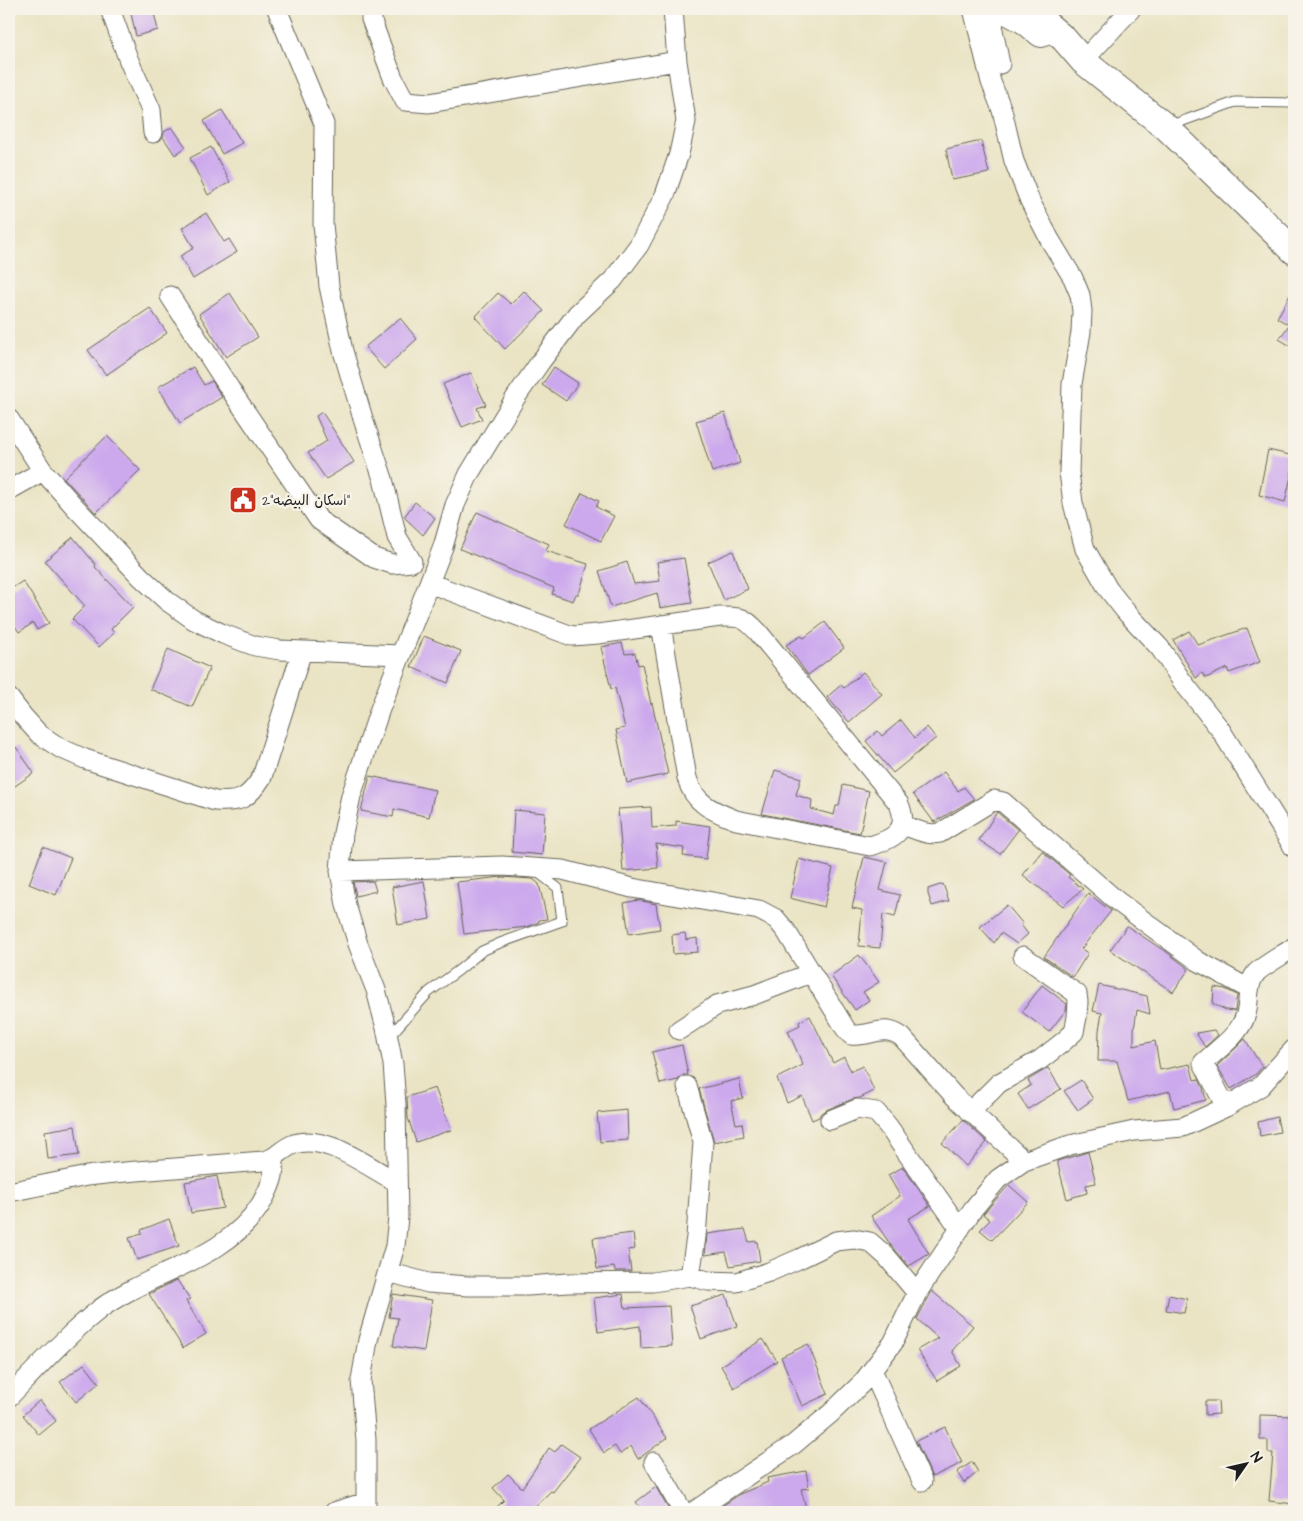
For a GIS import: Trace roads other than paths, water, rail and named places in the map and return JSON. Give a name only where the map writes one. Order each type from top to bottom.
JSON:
[{"type":"street","points":[[110,9],[129,61],[151,110],[153,133]]},
{"type":"street","points":[[170,296],[230,389],[319,520],[374,558],[392,564],[412,562],[397,537],[384,479],[364,422],[343,350],[329,286],[323,224],[324,124],[277,9]]},
{"type":"street","points":[[334,1512],[366,1507],[366,1440],[361,1380],[368,1340],[395,1246],[397,1227],[393,1064],[376,990],[358,944],[346,905],[340,870],[343,833],[351,796],[380,709],[443,547],[454,505],[470,474],[516,397],[545,355],[577,314],[612,280],[639,245],[665,195],[679,154],[686,121],[677,61],[673,9]]},
{"type":"street","points":[[1083,61],[1057,48],[1025,21],[990,9],[994,41],[1004,79],[1002,110],[1014,161],[1030,201],[1050,240],[1073,278],[1080,295],[1082,311],[1081,332],[1072,384],[1069,472],[1073,503],[1085,549],[1108,589],[1160,648],[1182,681],[1220,729],[1294,848]]},
{"type":"street","points":[[1030,9],[1064,39],[1083,61],[1166,127],[1294,251]]},
{"type":"street","points":[[1083,61],[1131,9]]},
{"type":"street","points":[[371,19],[393,78],[405,101],[429,103],[677,61]]},
{"type":"street","points":[[9,419],[42,471],[141,577],[167,601],[194,620],[223,634],[255,646],[280,650],[400,655]]},
{"type":"street","points":[[9,490],[42,471]]},
{"type":"street","points":[[429,583],[572,636],[580,637],[661,625],[720,617],[740,617],[750,623],[899,804],[903,814],[903,825],[894,835],[883,842],[870,846],[736,820],[723,815],[700,801],[689,786],[687,778],[661,625]]},
{"type":"street","points":[[9,698],[22,716],[39,734],[60,748],[85,759],[214,801],[230,802],[242,799],[253,790],[262,777],[302,651]]},
{"type":"street","points":[[903,825],[926,833],[940,833],[994,800],[1003,802],[1117,902],[1198,961],[1248,989]]},
{"type":"street","points":[[340,870],[502,866],[563,870],[632,888],[759,910],[776,920],[786,931],[844,1028],[851,1035],[860,1036],[885,1030],[895,1031],[954,1096],[1024,1161]]},
{"type":"street","points":[[1226,1107],[1203,1063],[1242,1025],[1247,1013],[1248,989],[1256,973],[1294,947]]},
{"type":"street","points":[[970,1112],[999,1083],[1040,1060],[1074,1032],[1078,1002],[1077,994],[1023,956]]},
{"type":"street","points":[[679,1030],[717,1004],[754,995],[811,973]]},
{"type":"street","points":[[692,1512],[793,1445],[830,1414],[863,1382],[893,1343],[917,1293],[973,1209],[998,1179],[1024,1161],[1070,1145],[1134,1131],[1183,1128],[1226,1107],[1261,1086],[1294,1049]]},
{"type":"street","points":[[687,1086],[703,1142],[696,1237],[690,1276]]},
{"type":"street","points":[[830,1120],[857,1109],[876,1112],[960,1229]]},
{"type":"street","points":[[9,1192],[87,1176],[263,1161],[274,1157],[281,1150],[293,1144],[305,1141],[321,1143],[338,1149],[397,1182]]},
{"type":"street","points":[[9,1397],[75,1330],[101,1309],[125,1294],[205,1253],[237,1233],[254,1215],[266,1196],[273,1177],[274,1157]]},
{"type":"street","points":[[388,1272],[428,1283],[468,1286],[654,1282],[690,1276],[708,1281],[737,1282],[777,1268],[836,1241],[854,1239],[870,1242],[882,1252],[917,1293]]},
{"type":"street","points":[[872,1370],[922,1481]]},
{"type":"street","points":[[654,1462],[683,1512]]},
{"type":"lane","points":[[1166,127],[1235,102],[1294,103]]},
{"type":"lane","points":[[388,1039],[429,992],[482,951],[562,922],[558,888],[531,868]]},
{"type":"place","name":"اسكان البيضه\"2\"","points":[[243,500]]}]
